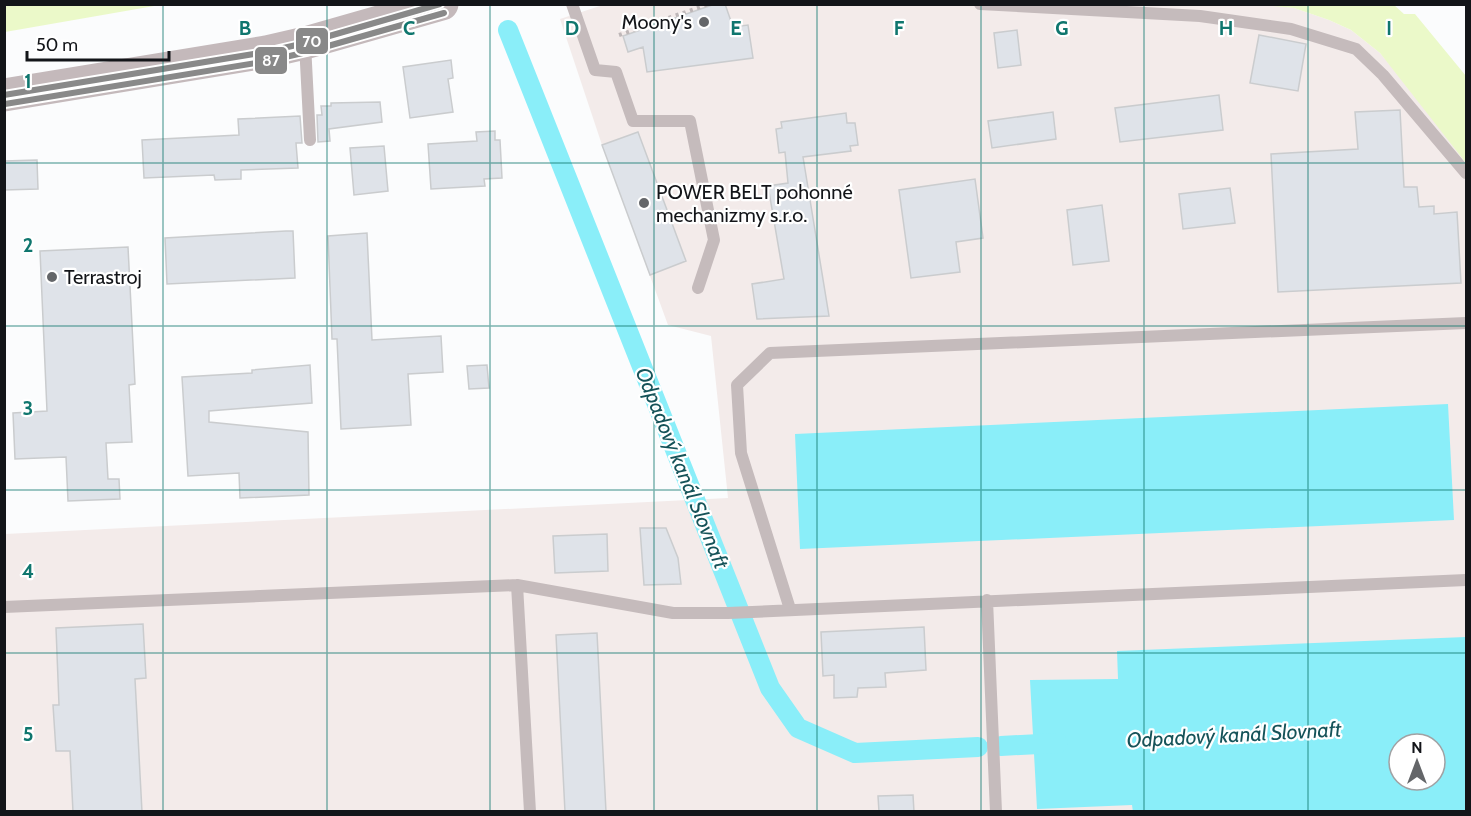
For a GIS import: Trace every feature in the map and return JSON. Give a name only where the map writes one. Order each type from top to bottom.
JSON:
[{"type":"main road","points":[[4,95],[225,60],[305,43],[442,4]]},
{"type":"lane","points":[[572,4],[595,70],[616,72],[633,121],[690,121],[714,240],[698,288]]},
{"type":"lane","points":[[980,4],[1200,16],[1291,29],[1356,50],[1383,75],[1467,173]]},
{"type":"lane","points":[[305,43],[310,140]]},
{"type":"lane","points":[[790,609],[741,453],[737,385],[770,353],[1467,323]]},
{"type":"lane","points":[[4,607],[517,585],[673,613],[728,613],[1467,580]]},
{"type":"lane","points":[[517,585],[530,812]]},
{"type":"lane","points":[[987,600],[996,812]]},
{"type":"path","points":[[619,36],[709,4]]},
{"type":"shaded area","points":[[606,4],[1263,4],[1294,8],[1351,30],[1380,53],[1466,156],[1466,811],[5,812],[5,534],[728,498],[711,336],[668,325],[602,145],[560,19]]},
{"type":"green space","points":[[5,4],[160,4],[160,5],[5,32]]},
{"type":"green space","points":[[1263,5],[1394,5],[1404,14],[1415,14],[1466,76],[1466,163],[1380,53],[1351,30],[1294,8]]},
{"type":"water","points":[[1448,404],[1454,520],[800,549],[795,434]]},
{"type":"water","points":[[1466,637],[1466,810],[1133,812],[1132,805],[1037,809],[1030,680],[1118,679],[1117,651]]},
{"type":"building","points":[[715,4],[725,4],[733,27],[748,25],[753,58],[647,72],[643,47],[628,52],[623,36]]},
{"type":"building","points":[[1017,30],[1021,65],[998,68],[994,33]]},
{"type":"building","points":[[1259,35],[1306,44],[1298,91],[1250,83]]},
{"type":"building","points":[[451,60],[453,78],[448,79],[453,112],[410,118],[403,67]]},
{"type":"building","points":[[1219,95],[1223,130],[1120,142],[1115,108]]},
{"type":"building","points":[[380,102],[382,122],[329,129],[330,141],[318,142],[317,115],[322,115],[321,106],[331,106],[331,103]]},
{"type":"building","points":[[1400,110],[1404,187],[1417,187],[1419,207],[1434,206],[1434,214],[1457,212],[1461,283],[1278,292],[1271,154],[1358,149],[1355,112]]},
{"type":"building","points":[[1053,112],[1056,139],[992,148],[988,121]]},
{"type":"building","points":[[846,113],[847,123],[855,123],[858,145],[850,146],[851,151],[803,157],[829,316],[757,319],[752,284],[784,279],[768,186],[788,183],[785,152],[779,153],[776,129],[782,128],[781,122]]},
{"type":"building","points":[[300,116],[302,143],[296,143],[298,168],[241,170],[241,179],[215,180],[214,175],[144,178],[142,140],[239,135],[238,119]]},
{"type":"building","points":[[495,131],[495,140],[500,140],[502,178],[484,179],[485,186],[431,189],[428,144],[477,141],[476,132]]},
{"type":"building","name":"POWER BELT pohonné mechanizmy s.r.o.","points":[[638,132],[686,261],[650,275],[602,145]]},
{"type":"building","points":[[384,146],[388,191],[354,195],[350,148]]},
{"type":"building","points":[[37,160],[38,189],[4,190],[4,161]]},
{"type":"building","points":[[975,179],[983,238],[956,242],[960,272],[911,278],[899,190]]},
{"type":"building","points":[[1230,188],[1235,223],[1183,229],[1179,194]]},
{"type":"building","points":[[1102,205],[1109,261],[1073,265],[1067,210]]},
{"type":"building","points":[[293,231],[295,278],[167,284],[165,238]]},
{"type":"building","points":[[367,233],[372,340],[441,336],[443,372],[408,374],[411,425],[341,429],[337,339],[332,339],[328,236]]},
{"type":"building","points":[[128,247],[135,384],[129,385],[132,442],[106,443],[108,479],[119,479],[120,499],[68,501],[66,457],[15,459],[13,413],[47,411],[40,251]]},
{"type":"building","points":[[310,365],[312,403],[209,411],[209,422],[308,432],[309,495],[240,498],[239,473],[188,476],[182,377],[252,373],[252,370]]},
{"type":"building","points":[[487,365],[489,388],[469,389],[467,366]]},
{"type":"building","points":[[640,528],[666,528],[678,558],[681,584],[644,585]]},
{"type":"building","points":[[607,534],[608,571],[555,573],[553,536]]},
{"type":"building","points":[[143,624],[146,678],[135,679],[142,812],[73,812],[70,751],[56,751],[53,705],[59,705],[56,628]]},
{"type":"building","points":[[924,627],[926,670],[885,673],[886,687],[858,688],[857,697],[834,698],[834,675],[823,676],[821,632]]},
{"type":"building","points":[[597,633],[606,812],[565,812],[556,635]]},
{"type":"building","points":[[913,795],[914,812],[879,812],[878,796]]},
{"type":"waterway","name":"Odpadový kanál Slovnaft","points":[[508,30],[770,688],[798,728],[855,753],[978,747]]},
{"type":"waterway","name":"Odpadový kanál Slovnaft","points":[[1001,746],[1058,743]]},
{"type":"transit line","name":"70","points":[[4,95],[266,52],[440,4]]},
{"type":"transit line","name":"87","points":[[5,104],[268,61],[444,13]]},
{"type":"place","name":"Moony's","points":[[704,22]]},
{"type":"place","name":"POWER BELT pohonné mechanizmy s.r.o.","points":[[644,203]]},
{"type":"place","name":"Terrastroj","points":[[52,277]]}]
